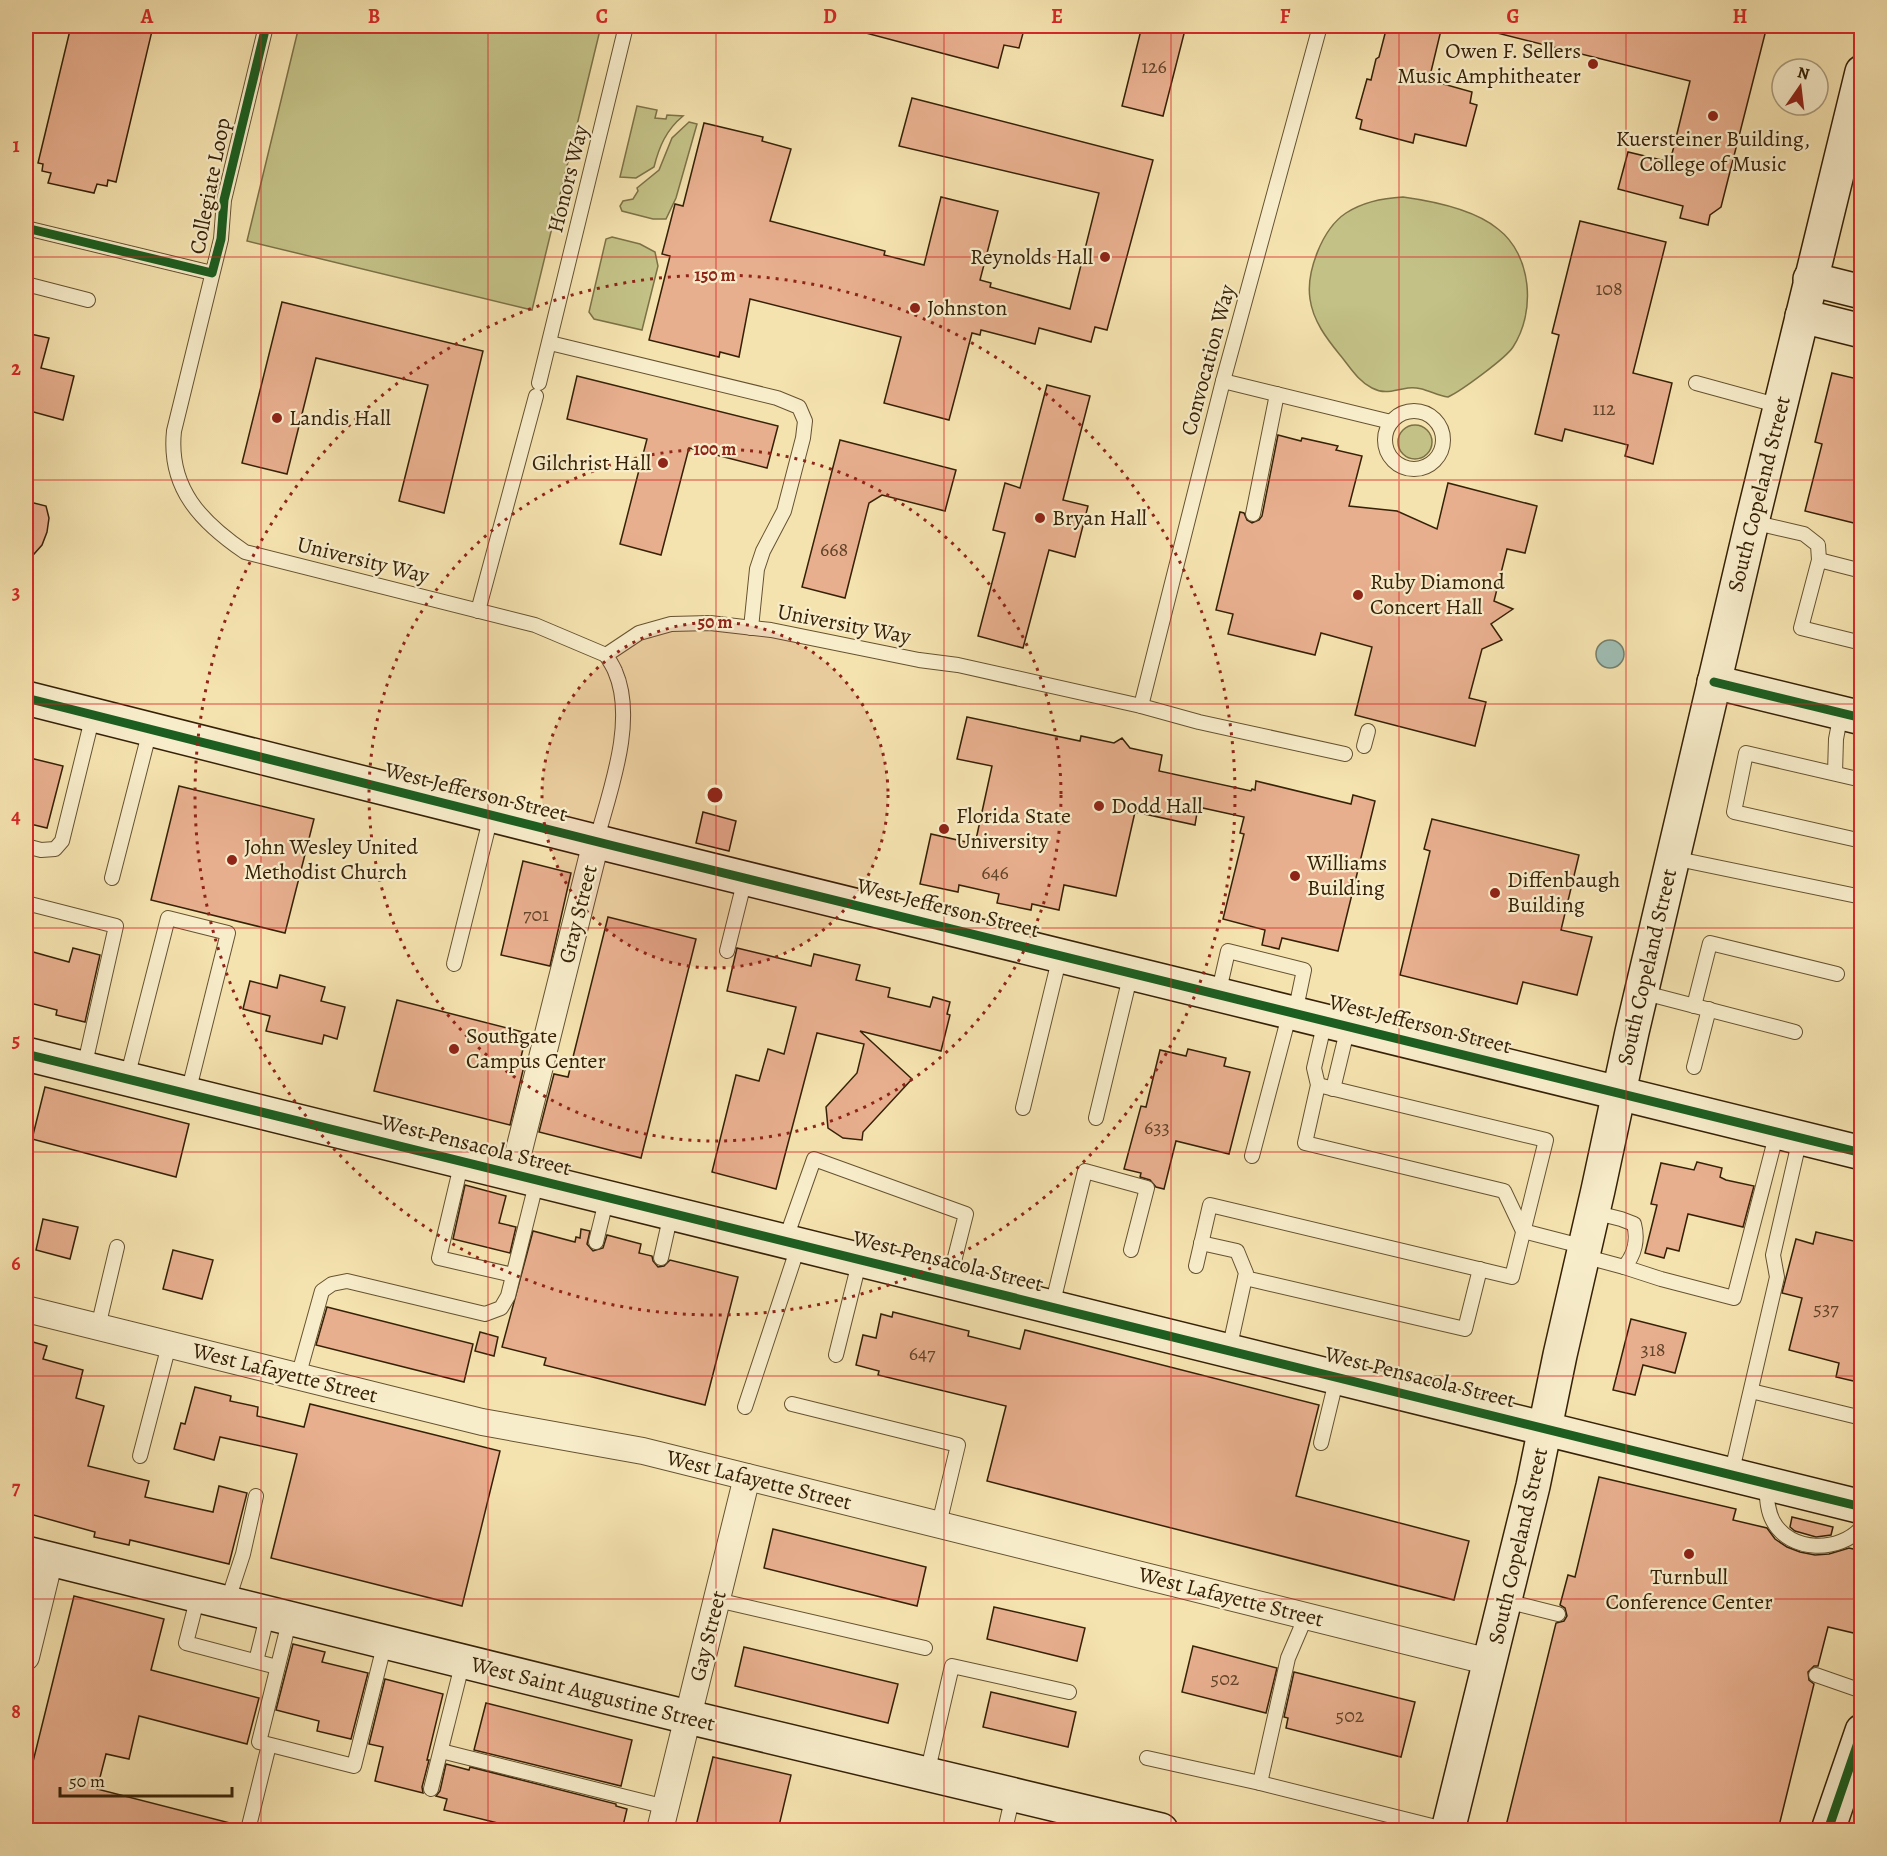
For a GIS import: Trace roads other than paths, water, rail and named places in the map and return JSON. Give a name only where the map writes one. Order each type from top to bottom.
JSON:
[{"type":"street","name":"South Copeland Street","points":[[1448,1830],[1506,1601],[1546,1428],[1618,1093],[1714,682],[1862,72]]},
{"type":"street","points":[[1810,279],[1862,292]]},
{"type":"street","points":[[1802,316],[1862,331]]},
{"type":"street","points":[[1714,682],[1851,716]]},
{"type":"street","name":"West Jefferson Street","points":[[26,698],[745,879],[1862,1153]]},
{"type":"street","name":"Gray Street","points":[[525,1177],[596,842]]},
{"type":"street","name":"West Pensacola Street","points":[[26,1054],[1862,1507]]},
{"type":"street","name":"West Lafayette Street","points":[[26,1309],[482,1422],[643,1451],[1490,1662]]},
{"type":"street","name":"Gay Street","points":[[663,1819],[747,1477]]},
{"type":"street","points":[[26,1650],[38,1556]]},
{"type":"street","name":"West Saint Augustine Street","points":[[38,1556],[1013,1795],[1086,1817],[1161,1830]]},
{"type":"street","points":[[1828,1830],[1862,1731]]},
{"type":"lane","name":"Collegiate Loop","points":[[174,431],[220,239],[224,200],[266,26]]},
{"type":"lane","name":"Honors Way","points":[[478,611],[550,343],[626,26]]},
{"type":"lane","name":"Convocation Way","points":[[1141,706],[1224,381],[1320,26]]},
{"type":"lane","name":"Collegiate Loop","points":[[26,228],[212,273]]},
{"type":"lane","points":[[26,284],[88,300]]},
{"type":"lane","points":[[550,343],[777,398],[799,407],[805,421],[803,438],[784,511],[766,545],[757,569],[751,628]]},
{"type":"lane","points":[[1224,381],[1391,422],[1401,415],[1420,412],[1430,416],[1437,423],[1443,440],[1442,450],[1437,459],[1429,466],[1419,469],[1409,469],[1392,460],[1385,441],[1391,422]]},
{"type":"lane","points":[[1696,383],[1780,406]]},
{"type":"lane","points":[[1253,514],[1277,394]]},
{"type":"lane","name":"University Way","points":[[174,431],[174,462],[191,506],[220,535],[245,552],[535,625],[606,655],[639,633],[671,624],[710,623],[751,628],[958,665],[1345,754]]},
{"type":"lane","points":[[1752,522],[1804,534],[1818,545],[1819,560],[1801,628],[1862,643]]},
{"type":"lane","points":[[1819,560],[1862,571]]},
{"type":"lane","name":"Gray Street","points":[[596,842],[618,759],[622,716],[621,691],[615,671],[606,655]]},
{"type":"lane","points":[[26,846],[41,850],[55,849],[62,842],[93,716]]},
{"type":"lane","points":[[1835,773],[1836,739],[1851,716]]},
{"type":"lane","points":[[112,878],[150,730]]},
{"type":"lane","points":[[1364,746],[1368,731]]},
{"type":"lane","points":[[1862,780],[1746,753],[1734,812],[1862,841]]},
{"type":"lane","points":[[454,964],[491,816]]},
{"type":"lane","points":[[1673,858],[1862,897]]},
{"type":"lane","points":[[727,951],[745,879]]},
{"type":"lane","points":[[26,903],[116,926],[84,1068]]},
{"type":"lane","points":[[127,1078],[168,918],[228,933],[188,1093]]},
{"type":"lane","points":[[1694,1006],[1710,943],[1837,974]]},
{"type":"lane","points":[[1218,995],[1228,951],[1304,970],[1333,1089]]},
{"type":"lane","points":[[1023,1108],[1060,956]]},
{"type":"lane","points":[[1096,1118],[1131,973]]},
{"type":"lane","points":[[1641,992],[1795,1032]]},
{"type":"lane","points":[[1694,1067],[1709,1009]]},
{"type":"lane","points":[[1314,1018],[1314,1068],[1318,1085],[1305,1143],[1504,1191],[1523,1232],[1662,1279],[1734,1298],[1789,1135]]},
{"type":"lane","points":[[1252,1156],[1314,1018]]},
{"type":"lane","points":[[1196,1266],[1210,1205],[1512,1277],[1546,1140],[1318,1085]]},
{"type":"lane","points":[[1731,1475],[1777,1277],[1773,1255],[1789,1135]]},
{"type":"lane","points":[[745,1407],[814,1159],[966,1214],[949,1281]]},
{"type":"lane","points":[[462,1161],[439,1258],[513,1275]]},
{"type":"lane","points":[[1052,1306],[1085,1171],[1147,1188],[1131,1250]]},
{"type":"lane","points":[[298,1377],[322,1291],[332,1284],[346,1281],[484,1314],[501,1308],[508,1296],[513,1275],[525,1177]]},
{"type":"lane","points":[[596,1242],[607,1197]]},
{"type":"lane","points":[[1593,1212],[1634,1224],[1637,1235],[1631,1259],[1624,1267]]},
{"type":"lane","points":[[661,1258],[668,1227],[679,1215]]},
{"type":"lane","points":[[1201,1243],[1237,1251],[1246,1272],[1229,1350]]},
{"type":"lane","points":[[98,1327],[117,1247]]},
{"type":"lane","points":[[836,1355],[860,1259]]},
{"type":"lane","points":[[1245,1278],[1464,1329],[1480,1269]]},
{"type":"lane","points":[[140,1456],[170,1345]]},
{"type":"lane","points":[[1321,1443],[1337,1377]]},
{"type":"lane","points":[[1751,1391],[1862,1418]]},
{"type":"lane","points":[[792,1404],[958,1445],[939,1524]]},
{"type":"lane","points":[[1765,1483],[1768,1510],[1773,1523],[1787,1537],[1807,1545],[1830,1546],[1856,1533],[1862,1527]]},
{"type":"lane","points":[[256,1496],[243,1554],[186,1643],[278,1667]]},
{"type":"lane","points":[[717,1600],[925,1648]]},
{"type":"lane","points":[[1506,1601],[1558,1614]]},
{"type":"lane","points":[[256,1661],[279,1616]]},
{"type":"lane","points":[[279,1616],[278,1667],[259,1742],[354,1766],[385,1642]]},
{"type":"lane","points":[[1260,1784],[1288,1658],[1306,1616]]},
{"type":"lane","points":[[431,1789],[463,1661]]},
{"type":"lane","points":[[927,1774],[952,1665],[1069,1692]]},
{"type":"lane","points":[[1816,1676],[1862,1691]]},
{"type":"lane","points":[[248,1830],[269,1745]]},
{"type":"lane","points":[[441,1751],[663,1819]]},
{"type":"lane","points":[[1147,1758],[1448,1830]]},
{"type":"lane","points":[[1005,1830],[1013,1795]]},
{"type":"water","points":[[1610,640],[1620,644],[1624,654],[1620,664],[1610,668],[1600,664],[1596,654],[1600,644]]},
{"type":"place","name":"Owen F. Sellers Music Amphitheater","points":[[1593,64]]},
{"type":"place","name":"Kuersteiner Building, College of Music","points":[[1713,116]]},
{"type":"place","name":"Reynolds Hall","points":[[1105,257]]},
{"type":"place","name":"Johnston","points":[[915,308]]},
{"type":"place","name":"Landis Hall","points":[[277,418]]},
{"type":"place","name":"Gilchrist Hall","points":[[663,463]]},
{"type":"place","name":"Bryan Hall","points":[[1040,518]]},
{"type":"place","name":"Ruby Diamond Concert Hall","points":[[1358,595]]},
{"type":"place","name":"Dodd Hall","points":[[1099,806]]},
{"type":"place","name":"Florida State University","points":[[944,829]]},
{"type":"place","name":"John Wesley United Methodist Church","points":[[232,860]]},
{"type":"place","name":"Williams Building","points":[[1295,876]]},
{"type":"place","name":"Diffenbaugh Building","points":[[1495,893]]},
{"type":"place","name":"Southgate Campus Center","points":[[454,1049]]},
{"type":"place","name":"Turnbull Conference Center","points":[[1689,1554]]}]
